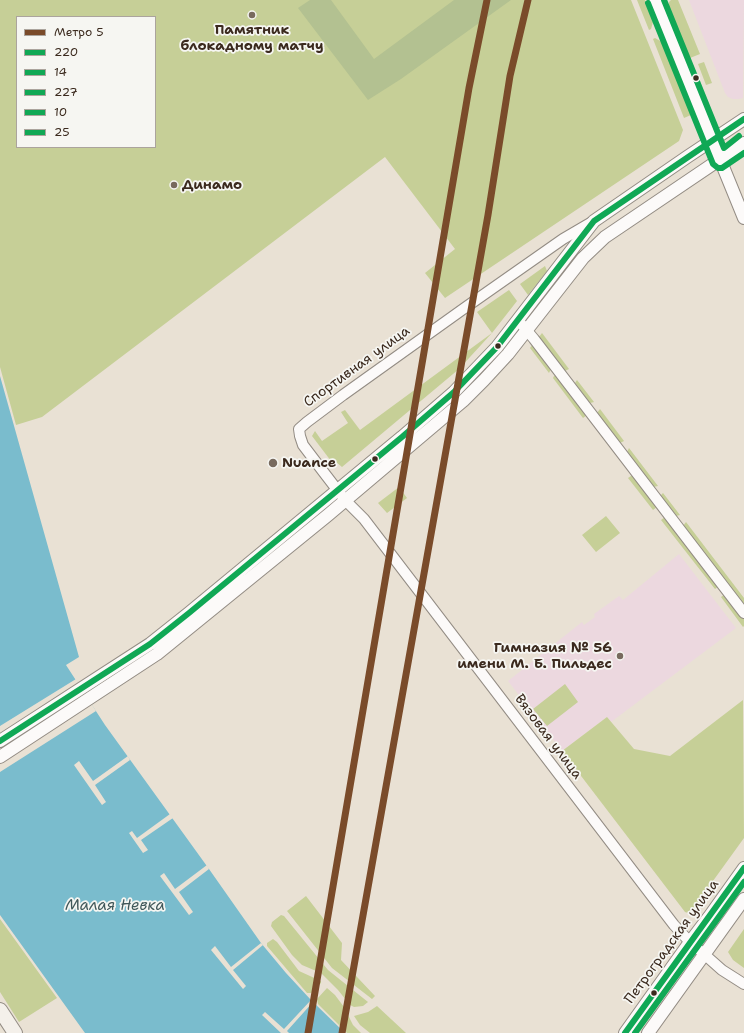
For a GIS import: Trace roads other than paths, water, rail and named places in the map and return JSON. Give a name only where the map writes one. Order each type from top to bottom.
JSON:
[{"type":"main road","points":[[0,1010],[14,1033]]},
{"type":"street","points":[[656,0],[744,218]]},
{"type":"street","name":"Спортивная улица","points":[[342,495],[303,445],[299,429],[466,306],[563,239],[594,221],[744,119]]},
{"type":"street","name":"Спортивная улица","points":[[0,741],[150,644],[464,401],[508,354],[583,258],[605,237],[744,143]]},
{"type":"street","name":"Спортивная улица","points":[[0,757],[157,654],[342,495],[454,392],[498,347],[594,221]]},
{"type":"street","points":[[518,320],[744,613]]},
{"type":"street","name":"Вязовая улица","points":[[342,495],[364,519],[670,919],[690,942],[722,970],[744,984]]},
{"type":"street","name":"Петроградская улица","points":[[625,1033],[744,868]]},
{"type":"street","points":[[648,1033],[744,899]]},
{"type":"water","name":"Малая Невка","points":[[0,376],[79,657],[66,665],[105,725],[261,943],[311,1000],[345,1033],[85,1033],[0,915]]},
{"type":"metro line","name":"5","points":[[308,1033],[469,88],[487,0]]},
{"type":"metro line","name":"5","points":[[342,1033],[488,215],[510,76],[528,0]]},
{"type":"place","name":"Памятник блокадному матчу","points":[[252,15]]},
{"type":"place","name":"Динамо","points":[[174,185]]},
{"type":"place","name":"Nuance","points":[[273,463]]},
{"type":"place","name":"Гимназия № 56 имени М. Б. Пильдес","points":[[620,656]]}]
